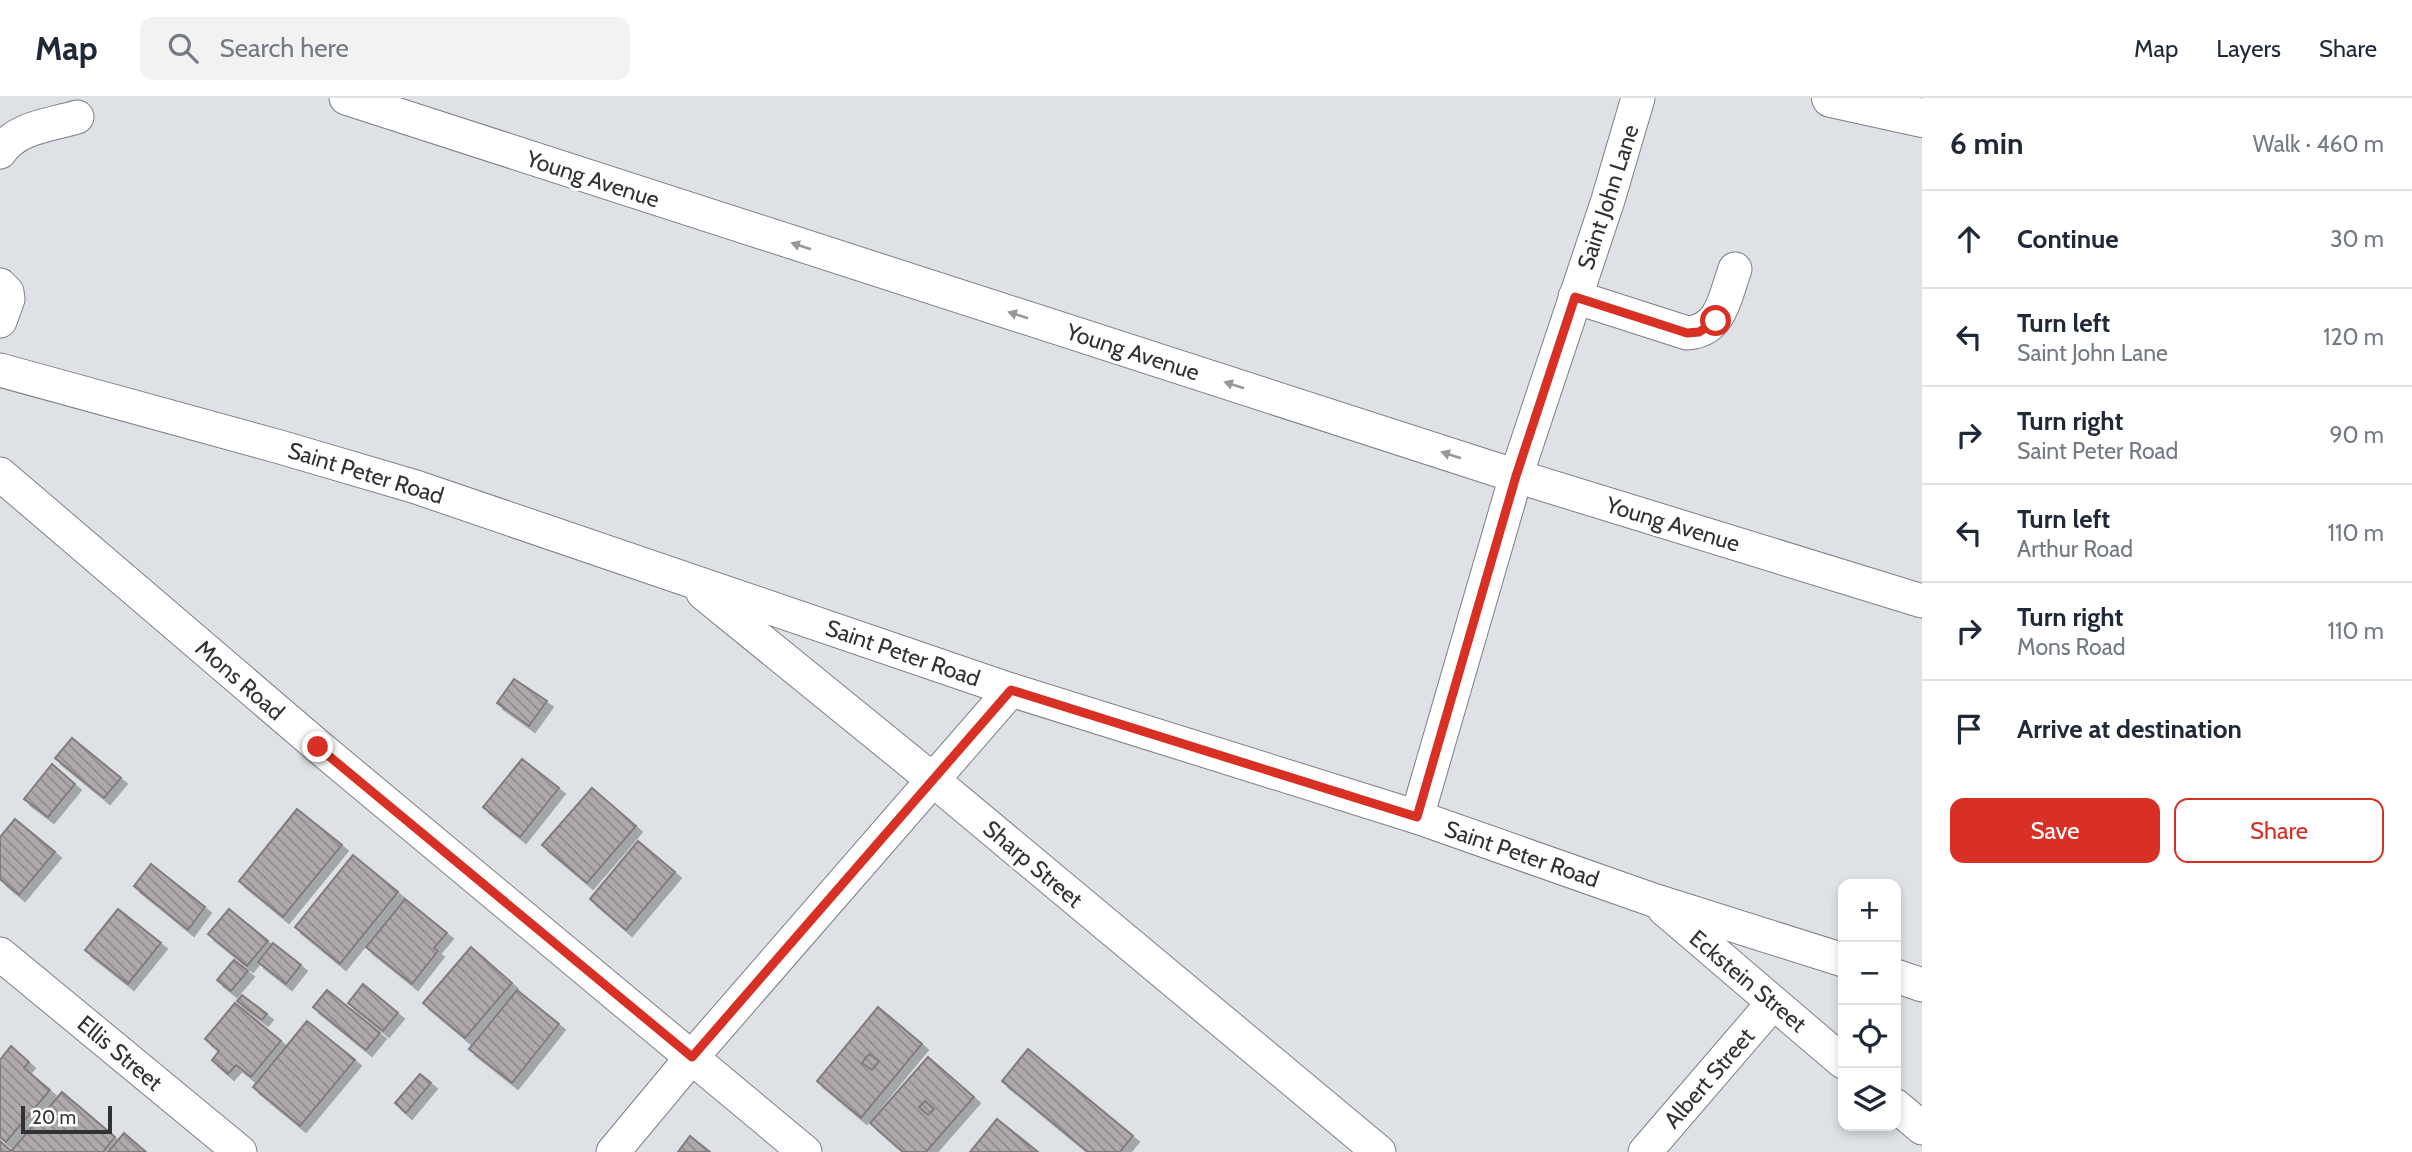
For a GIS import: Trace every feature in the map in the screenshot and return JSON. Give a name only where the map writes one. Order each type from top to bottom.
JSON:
[{"type":"main road","points":[[1831,98],[1922,118]]},
{"type":"street","name":"Young Avenue","points":[[346,98],[1516,476],[1922,601]]},
{"type":"street","name":"Saint John Lane","points":[[1417,817],[1516,476],[1608,201],[1639,98]]},
{"type":"street","points":[[0,152],[8,141],[18,134],[77,117]]},
{"type":"street","points":[[1575,297],[1687,333],[1699,332],[1716,321],[1734,269]]},
{"type":"street","points":[[0,285],[7,292],[8,299],[0,321]]},
{"type":"street","name":"Saint Peter Road","points":[[0,370],[416,487],[1011,690],[1417,817],[1653,900],[1838,958]]},
{"type":"street","name":"Mons Road","points":[[0,474],[318,747],[805,1152]]},
{"type":"street","name":"Sharp Street","points":[[685,578],[933,780],[1379,1152]]},
{"type":"street","points":[[612,1152],[1011,690]]},
{"type":"street","name":"Eckstein Street","points":[[1653,900],[1838,1058]]},
{"type":"street","name":"Ellis Street","points":[[0,954],[240,1152]]},
{"type":"street","points":[[1901,978],[1922,985]]},
{"type":"street","name":"Albert Street","points":[[1645,1152],[1773,1003]]},
{"type":"street","points":[[1901,1110],[1922,1129]]},
{"type":"building","points":[[514,679],[547,701],[529,726],[497,703]]},
{"type":"building","points":[[72,738],[121,778],[104,798],[55,758]]},
{"type":"building","points":[[522,759],[559,788],[520,837],[483,807]]},
{"type":"building","points":[[52,764],[75,784],[48,817],[24,799]]},
{"type":"building","points":[[592,788],[636,826],[587,883],[542,845]]},
{"type":"building","points":[[297,809],[342,845],[283,917],[239,881]]},
{"type":"building","points":[[15,819],[55,852],[19,895],[0,879],[0,837]]},
{"type":"building","points":[[638,841],[675,872],[626,930],[590,899]]},
{"type":"building","points":[[353,855],[398,892],[340,964],[295,927]]},
{"type":"building","points":[[151,864],[205,907],[188,930],[134,886]]},
{"type":"building","points":[[405,899],[447,933],[434,948],[438,951],[412,984],[366,947]]},
{"type":"building","points":[[118,909],[161,943],[128,984],[85,950]]},
{"type":"building","points":[[229,909],[268,941],[247,966],[208,934]]},
{"type":"building","points":[[273,943],[301,965],[286,984],[258,962]]},
{"type":"building","points":[[471,947],[512,983],[465,1038],[423,1003]]},
{"type":"building","points":[[234,960],[248,971],[231,991],[217,980]]},
{"type":"building","points":[[363,984],[398,1013],[383,1031],[348,1003]]},
{"type":"building","points":[[327,990],[380,1033],[366,1050],[313,1007]]},
{"type":"building","points":[[517,990],[559,1024],[512,1083],[469,1049]]},
{"type":"building","points":[[242,995],[267,1014],[262,1020],[237,1001]]},
{"type":"building","points":[[235,1003],[281,1041],[251,1077],[236,1065],[228,1074],[212,1060],[219,1051],[205,1039]]},
{"type":"building","points":[[878,1007],[922,1044],[861,1118],[817,1081]]},
{"type":"building","points":[[307,1021],[355,1060],[300,1126],[253,1087]]},
{"type":"building","points":[[11,1046],[29,1062],[24,1068],[50,1090],[6,1142],[0,1137],[0,1060]]},
{"type":"building","points":[[1028,1049],[1133,1136],[1120,1152],[1088,1152],[1002,1081]]},
{"type":"building","points":[[869,1054],[879,1061],[872,1070],[862,1063]]},
{"type":"building","points":[[928,1057],[974,1097],[926,1152],[903,1152],[870,1123]]},
{"type":"building","points":[[420,1074],[431,1083],[406,1113],[395,1103]]},
{"type":"building","points":[[62,1092],[115,1137],[103,1152],[12,1150]]},
{"type":"building","points":[[925,1101],[934,1109],[928,1115],[919,1107]]},
{"type":"building","points":[[997,1119],[1038,1152],[970,1152]]},
{"type":"building","points":[[124,1133],[146,1152],[108,1152]]},
{"type":"building","points":[[690,1136],[710,1152],[678,1152]]},
{"type":"building","points":[[0,1141],[11,1151],[10,1152],[0,1152]]},
{"type":"route","points":[[318,747],[692,1057],[1011,690],[1417,817],[1516,476],[1575,297],[1687,333],[1699,332],[1716,321]]}]
